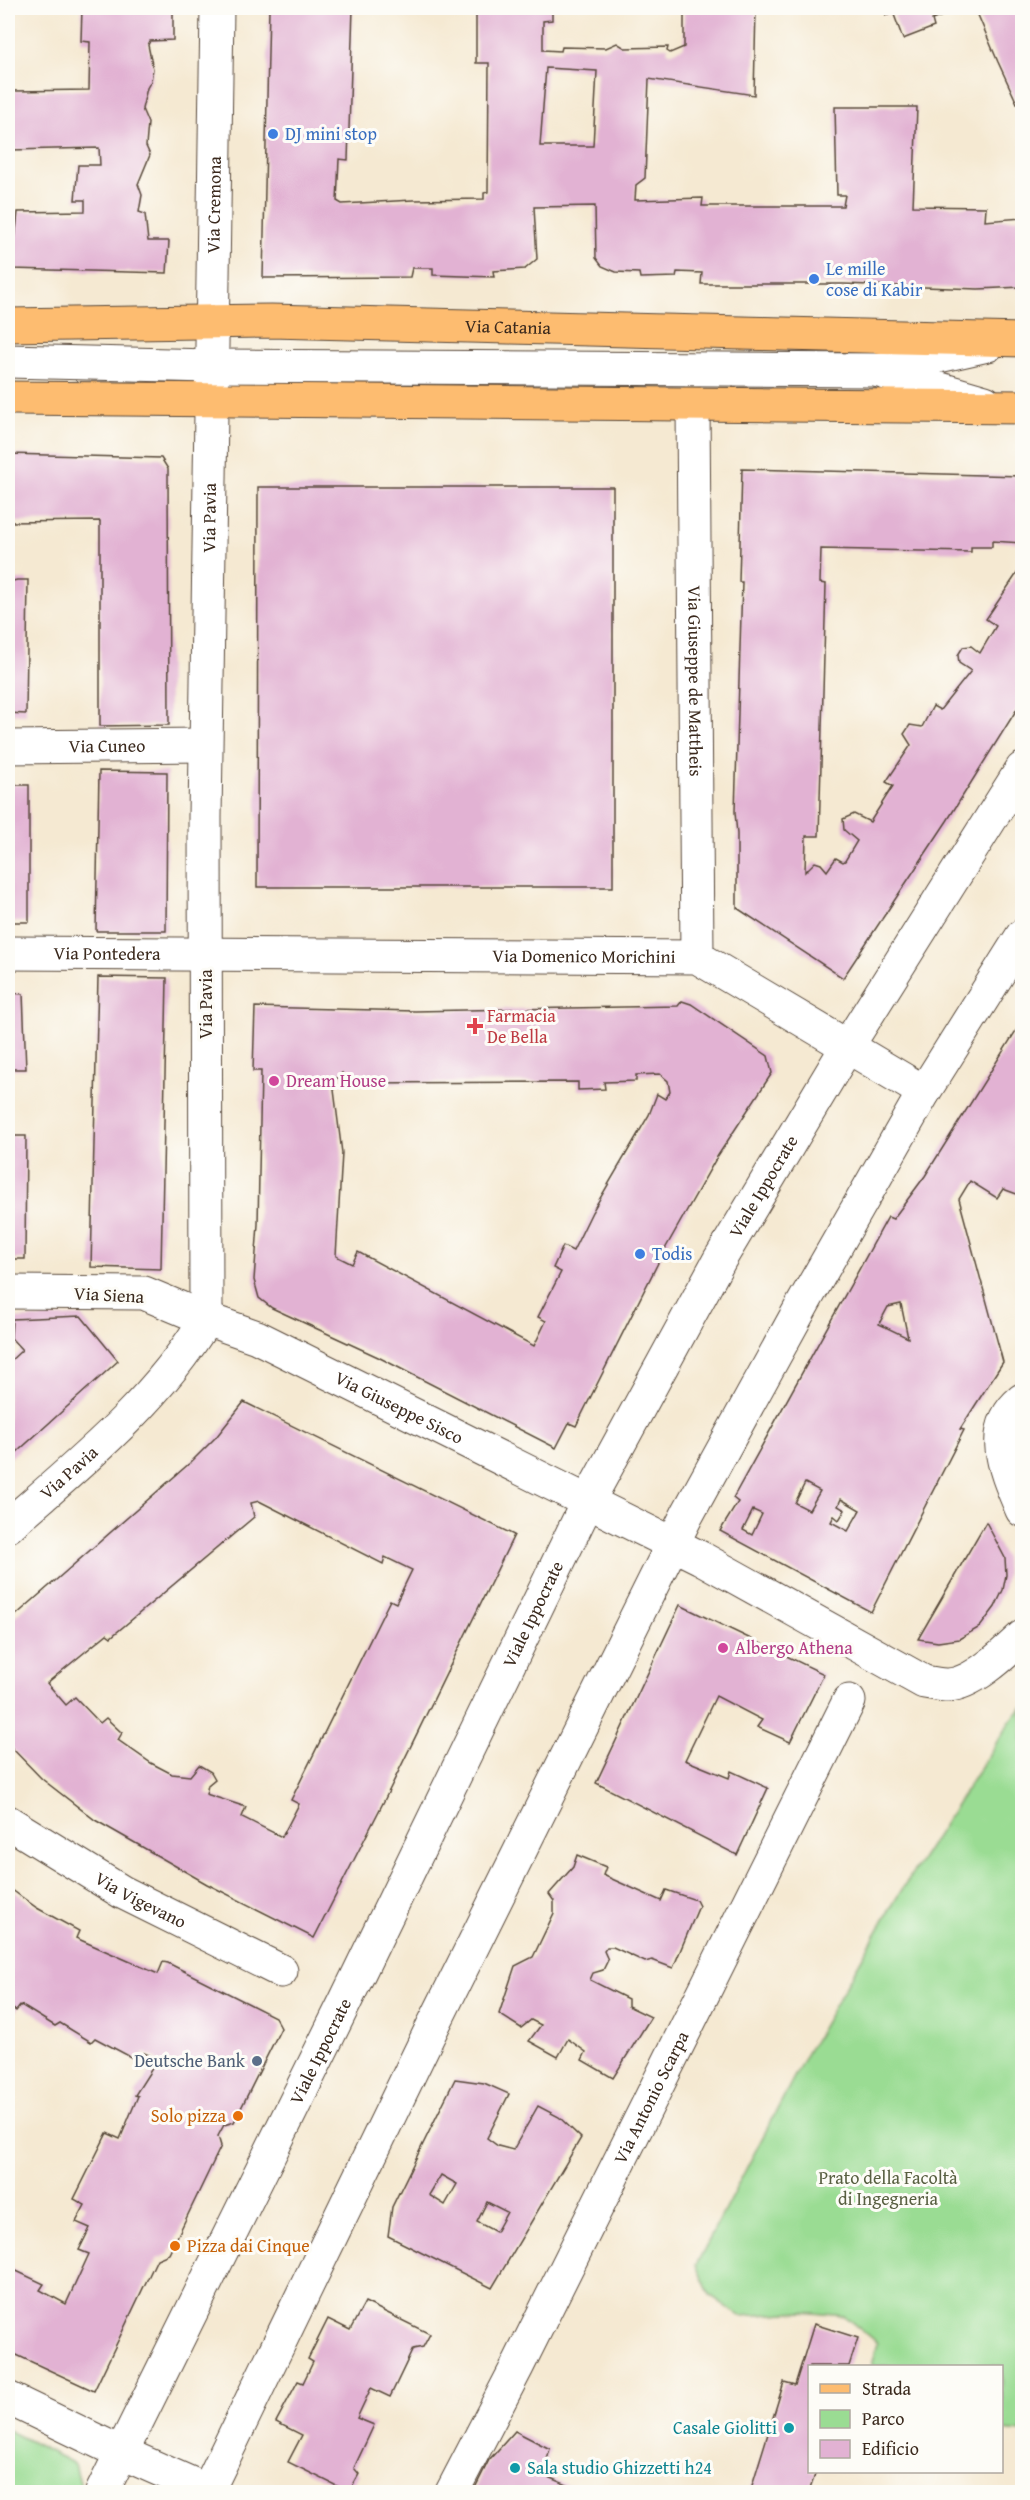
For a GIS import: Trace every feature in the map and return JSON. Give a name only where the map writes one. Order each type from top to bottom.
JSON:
[{"type":"main road","name":"Via Catania","points":[[8,325],[211,322],[1015,340]]},
{"type":"main road","name":"Via Catania","points":[[8,398],[1013,408]]},
{"type":"street","name":"Via Cremona","points":[[210,400],[217,8]]},
{"type":"street","name":"Via Catania","points":[[8,361],[210,366],[877,370],[1015,340]]},
{"type":"street","name":"Via Catania","points":[[877,370],[1013,408]]},
{"type":"street","name":"Via Pavia","points":[[8,1526],[144,1403],[175,1366],[206,1319],[205,745],[210,400]]},
{"type":"street","name":"Via Giuseppe de Mattheis","points":[[693,405],[697,957]]},
{"type":"street","name":"Via Cuneo","points":[[8,747],[205,745]]},
{"type":"street","name":"Viale Ippocrate","points":[[102,2493],[323,2042],[344,2004],[588,1501],[720,1259],[847,1047],[1023,769]]},
{"type":"street","points":[[8,2398],[208,2492],[428,2036],[673,1544],[804,1302],[924,1092],[1023,936]]},
{"type":"street","name":"Via Pontedera","points":[[8,953],[206,954]]},
{"type":"street","name":"Via Domenico Morichini","points":[[206,954],[697,957],[924,1092]]},
{"type":"street","name":"Via Siena","points":[[8,1292],[144,1293],[206,1319]]},
{"type":"street","name":"Via Giuseppe Sisco","points":[[206,1319],[257,1336],[588,1501],[673,1544],[924,1682],[950,1685],[972,1677],[999,1659],[1023,1637]]},
{"type":"street","points":[[1017,1404],[1002,1426],[1001,1443],[1009,1477],[1023,1510]]},
{"type":"street","name":"Via Antonio Scarpa","points":[[452,2493],[849,1701]]},
{"type":"street","name":"Via Vigevano","points":[[8,1822],[122,1892],[281,1971]]},
{"type":"green space","name":"Prato della Facoltà di Ingegneria","points":[[1022,1708],[1022,2432],[1003,2430],[1003,2365],[871,2365],[877,2343],[844,2316],[803,2312],[740,2316],[710,2295],[696,2265],[804,2058],[896,1899],[1011,1720]]},
{"type":"green space","points":[[8,2430],[75,2464],[81,2487],[78,2492],[8,2492]]},
{"type":"building","points":[[82,8],[173,8],[173,40],[150,41],[148,45],[153,69],[142,109],[148,123],[146,146],[150,155],[138,184],[142,195],[139,212],[145,214],[148,241],[169,241],[167,273],[12,269],[18,212],[85,211],[85,200],[75,200],[78,165],[100,165],[99,148],[10,150],[14,91],[89,90],[90,42],[81,41]]},
{"type":"building","points":[[269,8],[353,8],[348,160],[339,159],[337,201],[342,204],[484,199],[484,193],[488,192],[489,63],[476,63],[476,8],[552,8],[552,20],[543,21],[543,50],[561,51],[562,47],[606,48],[617,43],[625,48],[668,47],[667,51],[670,53],[684,47],[684,8],[756,8],[754,95],[649,79],[645,178],[636,185],[635,200],[703,198],[702,206],[843,206],[845,195],[837,195],[835,107],[917,107],[913,206],[986,207],[985,221],[1022,218],[1022,287],[978,289],[843,284],[701,284],[702,273],[677,272],[676,277],[640,278],[639,273],[616,272],[602,266],[596,258],[595,206],[534,207],[537,259],[525,269],[493,271],[494,277],[433,275],[433,268],[412,268],[410,277],[263,278]],"holes":[[[546,68],[597,71],[593,146],[540,146]]]},
{"type":"building","points":[[882,8],[956,8],[957,10],[932,20],[934,27],[903,39],[893,12],[886,15]]},
{"type":"building","points":[[975,8],[1022,8],[1022,114],[998,62]]},
{"type":"building","points":[[8,454],[161,458],[168,469],[169,725],[100,726],[100,521],[8,522]]},
{"type":"building","points":[[742,469],[1022,476],[1022,543],[992,541],[992,547],[971,547],[971,552],[821,549],[820,583],[826,584],[819,836],[806,836],[805,872],[815,862],[821,864],[827,871],[836,858],[845,861],[857,841],[844,830],[843,819],[854,814],[870,822],[893,786],[886,782],[911,745],[904,734],[910,725],[922,727],[933,706],[940,710],[971,671],[959,663],[958,655],[963,647],[971,646],[980,653],[996,626],[986,619],[1022,566],[1022,701],[947,821],[843,978],[737,908],[735,812],[742,582],[739,582]]},
{"type":"building","points":[[258,487],[613,487],[613,887],[257,887]]},
{"type":"building","points":[[28,580],[26,714],[8,713],[8,582]]},
{"type":"building","points":[[99,771],[167,772],[166,931],[96,931]]},
{"type":"building","points":[[8,785],[29,785],[29,922],[8,922]]},
{"type":"building","points":[[98,977],[167,978],[161,1269],[91,1267]]},
{"type":"building","points":[[8,993],[23,994],[26,1069],[8,1069]]},
{"type":"building","points":[[682,1001],[691,1004],[768,1056],[772,1073],[717,1157],[665,1249],[576,1426],[569,1423],[556,1448],[378,1357],[272,1308],[259,1298],[254,1280],[258,1224],[261,1071],[253,1071],[255,1007],[415,1011],[678,1006]],"holes":[[[342,1073],[349,1083],[578,1082],[578,1090],[605,1089],[604,1082],[636,1081],[636,1075],[660,1074],[668,1081],[670,1092],[665,1099],[657,1094],[649,1115],[592,1212],[573,1251],[563,1246],[553,1268],[561,1272],[538,1317],[546,1321],[534,1346],[358,1252],[352,1264],[336,1256],[342,1153],[333,1082]]]},
{"type":"building","points":[[1022,1021],[1022,1196],[1003,1189],[997,1198],[970,1181],[959,1199],[1003,1362],[960,1429],[964,1430],[871,1612],[720,1531],[738,1502],[733,1498],[888,1217],[893,1219],[925,1176]],"holes":[[[901,1304],[908,1338],[879,1324],[888,1307]],[[805,1483],[820,1491],[809,1510],[795,1503]],[[841,1499],[860,1510],[848,1531],[831,1522],[834,1516],[839,1520],[845,1510],[838,1506]],[[753,1510],[762,1514],[752,1535],[743,1530]]]},
{"type":"building","points":[[8,1136],[26,1136],[25,1259],[8,1259]]},
{"type":"building","points":[[81,1316],[118,1361],[8,1460],[8,1363],[22,1350],[11,1338],[12,1319]]},
{"type":"building","points":[[244,1402],[514,1535],[384,1801],[314,1938],[207,1884],[95,1820],[42,1779],[8,1744],[8,1622],[191,1462],[217,1436]],"holes":[[[259,1501],[383,1564],[385,1557],[412,1570],[396,1603],[390,1600],[291,1800],[299,1804],[282,1837],[242,1817],[246,1807],[206,1794],[208,1785],[215,1779],[211,1772],[199,1765],[190,1776],[172,1774],[151,1763],[118,1740],[122,1733],[106,1718],[100,1723],[75,1697],[66,1705],[47,1683],[107,1634],[111,1637],[254,1517],[251,1503]]]},
{"type":"building","points":[[986,1522],[1005,1558],[1006,1575],[1003,1590],[995,1607],[980,1627],[959,1639],[938,1642],[918,1639]]},
{"type":"building","points":[[680,1605],[824,1674],[790,1742],[757,1727],[762,1720],[716,1696],[685,1760],[729,1778],[731,1771],[768,1788],[737,1855],[596,1783]]},
{"type":"building","points":[[577,1855],[606,1867],[603,1875],[661,1901],[666,1890],[696,1900],[699,1906],[673,1968],[652,1960],[645,1962],[613,1947],[607,1947],[604,1951],[608,1960],[603,1970],[593,1973],[590,1980],[628,1999],[628,2006],[651,2017],[613,2078],[582,2060],[586,2052],[568,2039],[558,2057],[529,2041],[541,2025],[531,2020],[521,2028],[499,2014],[515,1966],[533,1957],[554,1913],[554,1901],[549,1894],[573,1867]]},
{"type":"building","points":[[8,1887],[37,1908],[79,1931],[76,1938],[158,1974],[163,1962],[168,1963],[275,2017],[281,2028],[234,2122],[224,2125],[218,2136],[221,2146],[169,2254],[157,2259],[94,2391],[8,2351],[8,2267],[44,2284],[40,2290],[66,2304],[89,2254],[79,2250],[90,2228],[76,2222],[85,2205],[74,2199],[107,2133],[120,2139],[138,2096],[135,2095],[158,2059],[144,2053],[140,2062],[95,2038],[91,2042],[60,2023],[55,2026],[21,2005],[16,2011],[8,2005]]},
{"type":"building","points":[[455,2079],[484,2083],[509,2094],[487,2138],[498,2146],[513,2150],[538,2106],[559,2117],[581,2138],[492,2288],[388,2236],[392,2207]],"holes":[[[441,2175],[457,2184],[445,2205],[429,2195]],[[487,2202],[507,2212],[496,2232],[477,2222]]]},
{"type":"building","points":[[365,2302],[430,2334],[423,2347],[413,2349],[390,2397],[371,2388],[357,2418],[374,2425],[354,2468],[359,2474],[349,2492],[288,2462],[302,2435],[276,2422],[298,2381],[303,2383],[313,2362],[308,2359],[328,2319],[350,2330]]},
{"type":"building","name":"Casale Giolitti","points":[[814,2324],[858,2338],[849,2365],[808,2365],[808,2473],[816,2473],[809,2492],[750,2492],[784,2382],[795,2385]]},
{"type":"building","name":"Sala studio Ghizzetti h24","points":[[515,2431],[550,2449],[543,2475],[584,2492],[473,2492],[489,2460]]},
{"type":"place","name":"DJ mini stop","points":[[273,134]]},
{"type":"place","name":"Le mille cose di Kabir","points":[[814,279]]},
{"type":"place","name":"Farmacia De Bella","points":[[475,1026]]},
{"type":"place","name":"Dream House","points":[[274,1081]]},
{"type":"place","name":"Todis","points":[[640,1254]]},
{"type":"place","name":"Albergo Athena","points":[[723,1648]]},
{"type":"place","name":"Deutsche Bank","points":[[257,2061]]},
{"type":"place","name":"Solo pizza","points":[[238,2116]]},
{"type":"place","name":"Pizza dai Cinque","points":[[175,2246]]},
{"type":"place","name":"Casale Giolitti","points":[[789,2428]]},
{"type":"place","name":"Sala studio Ghizzetti h24","points":[[515,2468]]}]
